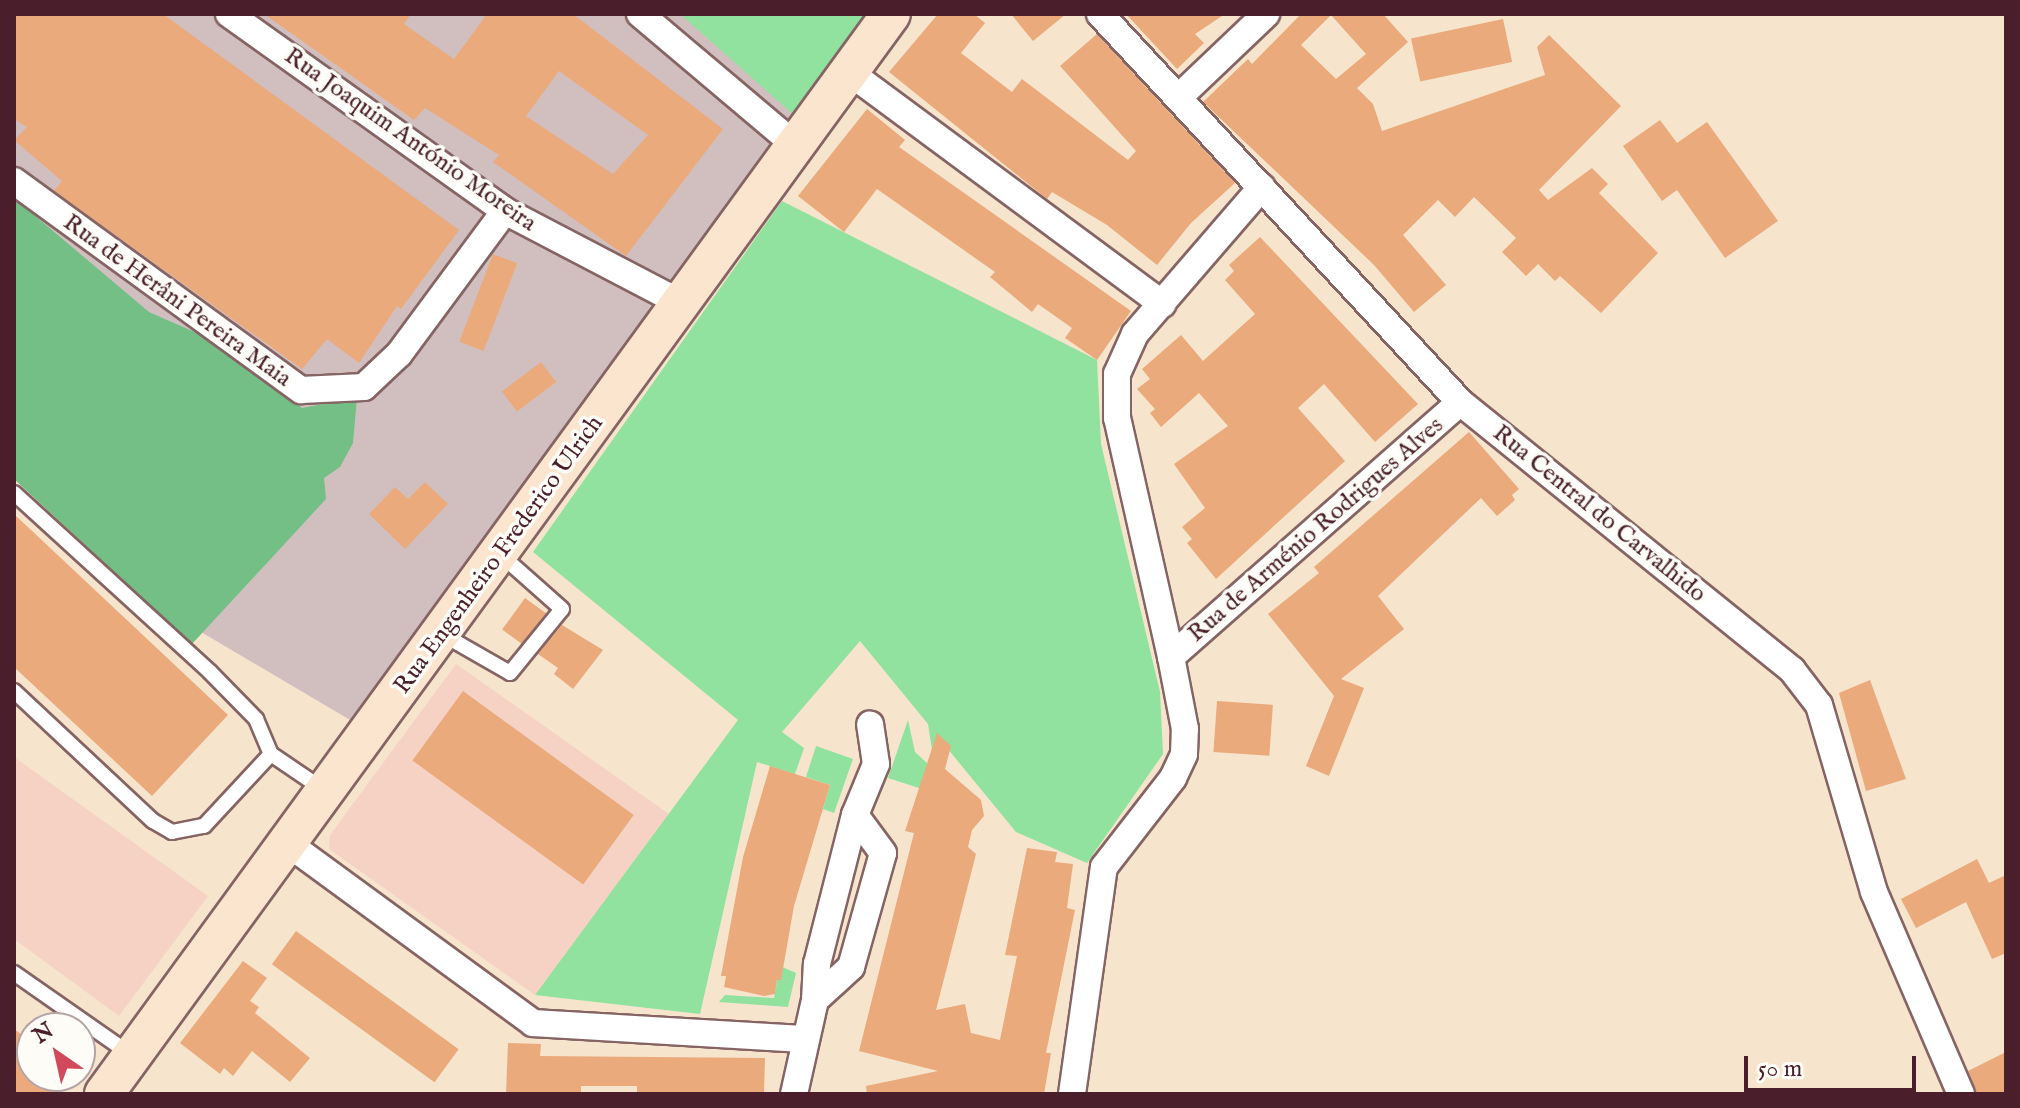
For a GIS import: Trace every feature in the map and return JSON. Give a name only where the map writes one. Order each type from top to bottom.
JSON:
[{"type":"main road","name":"Rua Engenheiro Frederico Ulrich","points":[[104,1094],[290,845],[891,14]]},
{"type":"street","name":"Rua Joaquim António Moreira","points":[[229,14],[505,211],[681,303]]},
{"type":"street","points":[[640,14],[795,145]]},
{"type":"street","name":"Rua Central do Carvalhido","points":[[1100,14],[1180,96],[1460,402],[1792,670],[1819,705],[1874,892],[1961,1094]]},
{"type":"street","points":[[1180,96],[1266,14]]},
{"type":"street","points":[[849,72],[1162,304]]},
{"type":"street","name":"Rua de Herâni Pereira Maia","points":[[14,181],[301,390],[364,387],[399,354],[505,211]]},
{"type":"street","points":[[1072,1094],[1104,867],[1173,778],[1184,754],[1185,729],[1171,657],[1117,418],[1117,374],[1135,334],[1262,187]]},
{"type":"street","name":"Rua de Arménio Rodrigues Alves","points":[[1171,657],[1460,402]]},
{"type":"street","points":[[794,1094],[803,1039],[815,1000],[817,964],[855,815],[876,764],[870,724]]},
{"type":"street","points":[[815,1000],[851,967],[883,853],[855,815]]},
{"type":"street","points":[[290,845],[533,1023],[803,1039]]},
{"type":"lane","points":[[14,493],[210,672],[256,719],[271,754],[328,792]]},
{"type":"lane","points":[[442,634],[510,673],[562,609],[500,554]]},
{"type":"lane","points":[[14,691],[153,821],[172,832],[204,826],[271,754]]},
{"type":"lane","points":[[14,973],[134,1056]]},
{"type":"shaded area","points":[[14,14],[870,14],[357,724],[196,629],[14,465]]},
{"type":"shaded area","points":[[456,664],[669,814],[535,995],[329,849],[330,835]]},
{"type":"shaded area","points":[[14,757],[208,896],[119,1016],[14,939]]},
{"type":"green space","points":[[680,14],[870,14],[796,117]]},
{"type":"green space","points":[[14,198],[149,312],[215,341],[302,408],[357,398],[353,443],[340,467],[324,478],[326,499],[192,644],[14,479]]},
{"type":"green space","points":[[782,201],[1097,360],[1101,444],[1160,692],[1163,754],[1087,863],[1016,832],[938,737],[932,750],[928,724],[860,641],[782,732],[804,748],[795,774],[757,762],[700,1014],[535,995],[738,720],[533,552]]},
{"type":"green space","points":[[908,720],[915,752],[929,765],[922,789],[888,778]]},
{"type":"green space","points":[[816,746],[853,759],[834,813],[823,809],[830,785],[806,777]]},
{"type":"green space","points":[[780,966],[796,973],[788,1007],[719,1002],[725,995],[774,998]]},
{"type":"building","points":[[14,14],[163,14],[459,230],[401,309],[397,306],[359,363],[327,339],[302,369],[54,191],[62,181],[14,140],[27,127],[14,119]]},
{"type":"building","points":[[264,14],[411,14],[404,24],[454,59],[487,14],[573,14],[723,129],[626,256],[493,162],[499,155],[425,108],[414,120]],"holes":[[[559,71],[648,135],[613,174],[526,116]]]},
{"type":"building","points":[[938,14],[974,14],[985,23],[961,53],[1012,92],[1022,79],[1128,160],[1136,151],[1060,66],[1097,34],[1235,183],[1191,223],[1157,265],[1107,225],[1052,192],[1047,199],[889,72]]},
{"type":"building","points":[[1011,14],[1066,14],[1033,41]]},
{"type":"building","points":[[1126,14],[1225,14],[1195,34],[1204,43],[1177,69]]},
{"type":"building","points":[[1301,14],[1383,14],[1408,42],[1357,88],[1373,104],[1382,131],[1545,75],[1537,47],[1549,35],[1621,106],[1539,190],[1548,200],[1592,168],[1608,184],[1599,193],[1658,253],[1601,313],[1560,276],[1555,281],[1538,264],[1526,276],[1502,252],[1516,238],[1474,197],[1455,217],[1438,200],[1403,235],[1446,285],[1414,312],[1374,265],[1203,102],[1248,59],[1252,64]],"holes":[[[1331,15],[1366,54],[1336,79],[1301,45]]]},
{"type":"building","points":[[1503,19],[1512,62],[1420,82],[1411,39]]},
{"type":"building","points":[[867,109],[905,140],[899,147],[1131,311],[1097,360],[1065,338],[1072,328],[1038,304],[1032,312],[990,277],[995,272],[877,189],[844,232],[798,196]]},
{"type":"building","points":[[1660,120],[1677,143],[1707,122],[1778,221],[1725,258],[1677,190],[1662,201],[1623,146]]},
{"type":"building","points":[[1260,237],[1418,404],[1375,442],[1324,384],[1298,408],[1345,461],[1216,579],[1187,543],[1192,539],[1182,527],[1205,508],[1174,464],[1228,426],[1199,393],[1161,427],[1150,413],[1155,409],[1137,389],[1150,379],[1142,369],[1181,335],[1203,361],[1255,314],[1225,280],[1234,271],[1229,265]]},
{"type":"building","points":[[493,254],[517,263],[484,351],[459,342]]},
{"type":"building","points":[[541,362],[556,382],[517,411],[502,391]]},
{"type":"building","points":[[1469,432],[1519,489],[1512,495],[1515,500],[1497,516],[1481,498],[1378,596],[1404,629],[1341,679],[1364,688],[1329,776],[1306,766],[1334,696],[1268,614],[1319,573],[1314,567]]},
{"type":"building","points":[[425,482],[448,504],[405,549],[369,514],[395,487],[408,499]]},
{"type":"building","points":[[14,514],[228,715],[152,796],[14,667]]},
{"type":"building","points":[[525,598],[546,613],[523,645],[502,630]]},
{"type":"building","points":[[562,625],[603,650],[573,689],[554,674],[558,668],[538,654]]},
{"type":"building","points":[[1870,680],[1906,779],[1866,791],[1839,693]]},
{"type":"building","points":[[463,691],[634,815],[583,885],[412,761]]},
{"type":"building","points":[[1217,701],[1273,705],[1269,756],[1213,752]]},
{"type":"building","points":[[937,733],[951,746],[945,769],[981,800],[984,816],[972,830],[968,847],[976,854],[936,1010],[965,1004],[971,1033],[1000,1040],[1017,956],[1005,955],[1027,848],[1057,852],[1055,862],[1073,864],[1067,908],[1075,910],[1046,1053],[1051,1053],[1044,1094],[867,1094],[866,1086],[938,1071],[859,1051],[914,833],[905,831]]},
{"type":"building","points":[[770,766],[830,785],[794,906],[781,980],[777,980],[775,994],[764,996],[724,987],[726,976],[721,976],[743,857]]},
{"type":"building","points":[[1977,859],[1989,883],[2006,875],[2006,953],[1992,959],[1966,902],[1916,928],[1901,899]]},
{"type":"building","points":[[296,931],[459,1049],[435,1082],[272,964]]},
{"type":"building","points":[[243,961],[267,978],[250,1001],[259,1007],[255,1013],[310,1058],[290,1082],[252,1051],[233,1076],[224,1068],[220,1074],[180,1043]]},
{"type":"building","points":[[14,1029],[16,1092],[53,1092],[14,1094]]},
{"type":"building","points":[[508,1043],[541,1044],[540,1056],[765,1058],[764,1094],[637,1094],[637,1086],[581,1086],[581,1094],[506,1094]]},
{"type":"building","points":[[2006,1052],[2006,1094],[1977,1094],[1968,1071]]}]
